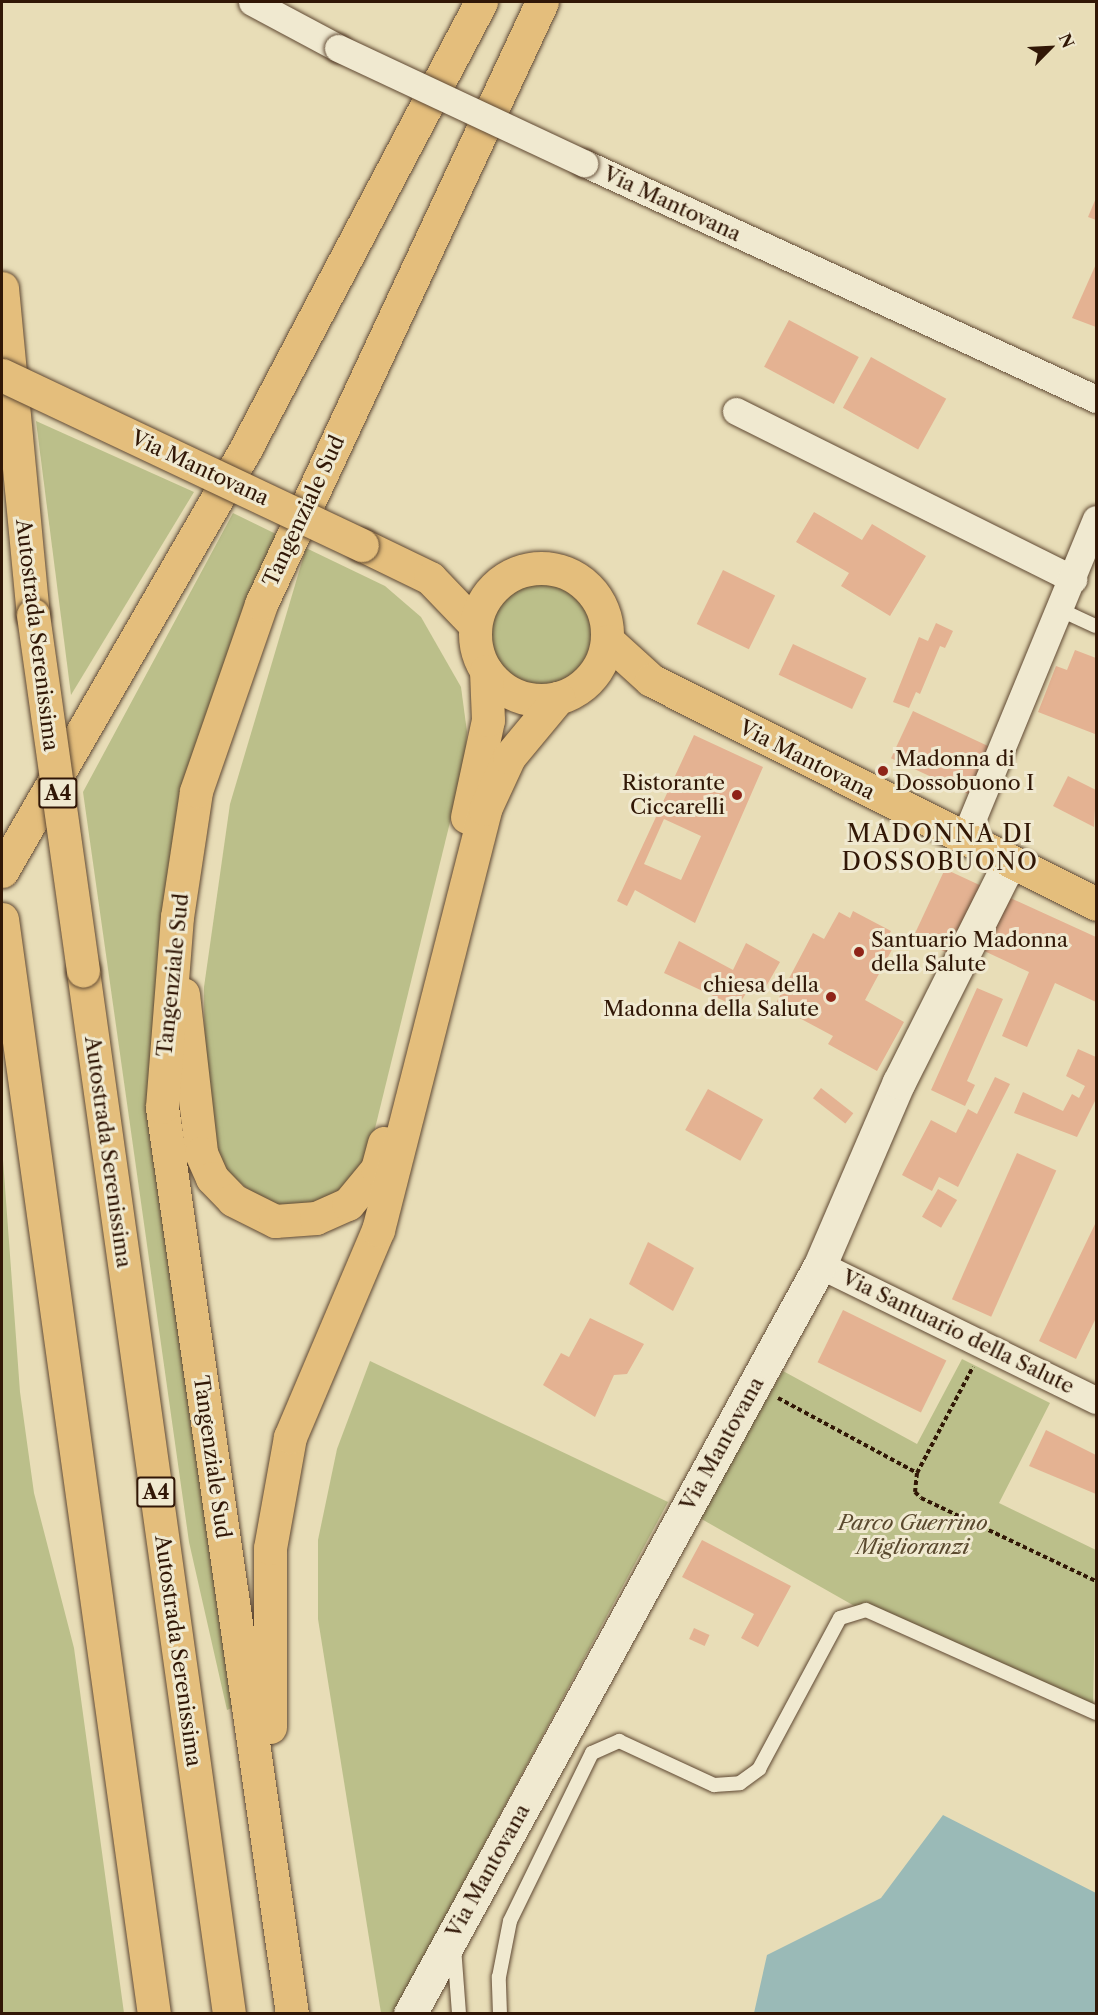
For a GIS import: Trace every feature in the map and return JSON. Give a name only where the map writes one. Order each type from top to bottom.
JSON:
[{"type":"main road","points":[[2,871],[9,850],[247,446],[481,2]]},
{"type":"main road","name":"Tangenziale Sud","points":[[292,2013],[164,1131],[164,1031],[177,917],[196,791],[261,604],[542,2]]},
{"type":"main road","name":"Autostrada Serenissima","points":[[2,288],[33,615],[229,2013]]},
{"type":"main road","name":"Via Mantovana","points":[[2,375],[430,578],[475,625]]},
{"type":"main road","points":[[177,917],[192,1115],[212,1178],[233,1200],[275,1221],[316,1218],[348,1204],[377,1169],[469,808],[488,720],[486,671],[475,625],[497,584],[525,569],[571,575],[603,609],[602,656],[558,698],[509,757],[485,809],[378,1230],[290,1437],[270,1548],[266,1648],[282,1938]]},
{"type":"main road","name":"Via Mantovana","points":[[430,578],[497,584]]},
{"type":"main road","name":"Via Mantovana","points":[[602,656],[1009,863],[1096,904]]},
{"type":"main road","points":[[486,671],[518,696],[558,698]]},
{"type":"main road","points":[[2,919],[154,2013]]},
{"type":"street","name":"Via Mantovana","points":[[252,2],[338,48],[1096,399]]},
{"type":"street","points":[[736,411],[1073,579]]},
{"type":"street","points":[[964,839],[1061,610],[1096,519]]},
{"type":"street","name":"Via Mantovana","points":[[410,2013],[820,1265],[899,1082],[1009,863]]},
{"type":"street","name":"Via Santuario della Salute","points":[[820,1265],[1096,1400]]},
{"type":"lane","points":[[1061,610],[1096,626]]},
{"type":"lane","points":[[500,2013],[499,1977],[510,1921],[592,1753],[620,1741],[714,1785],[740,1783],[759,1769],[840,1618],[866,1610],[1096,1713]]},
{"type":"lane","points":[[453,1936],[459,2013]]},
{"type":"path","points":[[984,1345],[918,1473],[915,1492],[921,1498],[1096,1581]]},
{"type":"path","points":[[754,1385],[918,1473]]},
{"type":"green space","points":[[36,421],[194,492],[71,695]]},
{"type":"green space","points":[[233,513],[278,535],[158,975],[232,1708],[227,1710],[189,1542],[83,792]]},
{"type":"green space","points":[[306,548],[385,586],[421,617],[461,687],[467,732],[465,761],[368,1157],[351,1182],[320,1202],[285,1207],[262,1201],[219,1165],[205,1093],[204,987],[230,804]]},
{"type":"green space","points":[[540,580],[560,584],[578,595],[589,613],[593,633],[589,653],[578,671],[560,682],[540,686],[520,682],[502,671],[491,653],[487,633],[491,613],[502,595],[520,584]]},
{"type":"green space","points":[[2,1146],[20,1392],[34,1493],[74,1648],[124,2013],[2,2013]]},
{"type":"green space","name":"Parco Guerrino Miglioranzi","points":[[962,1359],[1050,1403],[999,1503],[1096,1550],[1093,1712],[865,1612],[698,1517],[783,1371],[917,1444]]},
{"type":"green space","points":[[370,1361],[668,1502],[393,2014],[381,2013],[318,1619],[318,1540],[337,1449]]},
{"type":"water","points":[[943,1815],[1096,1893],[1096,2013],[754,2013],[767,1955],[881,1898]]},
{"type":"building","points":[[1096,198],[1096,220],[1088,217]]},
{"type":"building","points":[[1096,264],[1096,327],[1072,318]]},
{"type":"building","points":[[789,320],[859,357],[834,404],[764,367]]},
{"type":"building","points":[[871,357],[946,399],[918,449],[843,408]]},
{"type":"building","points":[[814,512],[862,540],[872,524],[926,556],[890,616],[841,586],[849,573],[796,542]]},
{"type":"building","points":[[723,570],[775,595],[749,649],[697,624]]},
{"type":"building","points":[[936,623],[953,631],[945,648],[940,646],[920,694],[916,692],[909,708],[893,702],[919,637],[928,641]]},
{"type":"building","points":[[793,644],[866,678],[852,709],[779,675]]},
{"type":"building","points":[[1075,650],[1096,658],[1095,734],[1038,712],[1056,666],[1067,670]]},
{"type":"building","points":[[913,711],[993,748],[971,795],[891,758]]},
{"type":"building","points":[[694,735],[763,767],[695,923],[635,890],[627,906],[617,901]],"holes":[[[664,819],[701,836],[681,880],[644,864]]]},
{"type":"building","points":[[1068,776],[1096,790],[1094,827],[1053,806]]},
{"type":"building","points":[[945,869],[985,888],[953,956],[913,937]]},
{"type":"building","points":[[1006,896],[1096,937],[1096,1002],[1055,983],[1027,1047],[1002,1036],[1029,972],[982,950]]},
{"type":"building","points":[[853,911],[891,931],[887,938],[896,942],[865,1000],[904,1022],[877,1071],[828,1044],[833,1036],[775,1005],[813,933],[824,939],[839,912],[850,918]]},
{"type":"building","points":[[679,941],[733,970],[746,943],[780,962],[764,990],[753,983],[737,1007],[664,973]]},
{"type":"building","points":[[977,988],[1003,999],[967,1081],[975,1085],[965,1106],[931,1090]]},
{"type":"building","points":[[1078,1049],[1096,1057],[1096,1099],[1077,1137],[1014,1113],[1023,1092],[1063,1111],[1072,1094],[1079,1098],[1085,1086],[1066,1076]]},
{"type":"building","points":[[995,1077],[1010,1084],[958,1187],[939,1177],[932,1191],[902,1175],[931,1120],[956,1133],[968,1109],[977,1114]]},
{"type":"building","points":[[821,1088],[853,1113],[845,1123],[813,1098]]},
{"type":"building","points":[[708,1089],[763,1120],[740,1161],[685,1130]]},
{"type":"building","points":[[1017,1153],[1056,1170],[991,1317],[952,1299]]},
{"type":"building","points":[[938,1189],[957,1200],[941,1228],[922,1217]]},
{"type":"building","points":[[1096,1222],[1096,1318],[1076,1359],[1039,1341]]},
{"type":"building","points":[[648,1242],[694,1268],[673,1311],[629,1284]]},
{"type":"building","points":[[843,1310],[946,1360],[921,1413],[818,1362]]},
{"type":"building","points":[[590,1318],[644,1344],[627,1374],[614,1375],[595,1417],[543,1385],[561,1353],[569,1357]]},
{"type":"building","points":[[1046,1430],[1096,1455],[1096,1494],[1029,1466]]},
{"type":"building","points":[[702,1540],[791,1586],[758,1647],[741,1638],[754,1614],[682,1577]]},
{"type":"building","points":[[694,1628],[710,1635],[705,1646],[689,1639]]},
{"type":"place","name":"Madonna di Dossobuono I","points":[[883,771]]},
{"type":"place","name":"Ristorante Ciccarelli","points":[[737,795]]},
{"type":"place","name":"Santuario Madonna della Salute","points":[[859,952]]},
{"type":"place","name":"chiesa della Madonna della Salute","points":[[831,997]]},
{"type":"district","name":"MADONNA DI DOSSOBUONO","points":[[940,848]]}]
